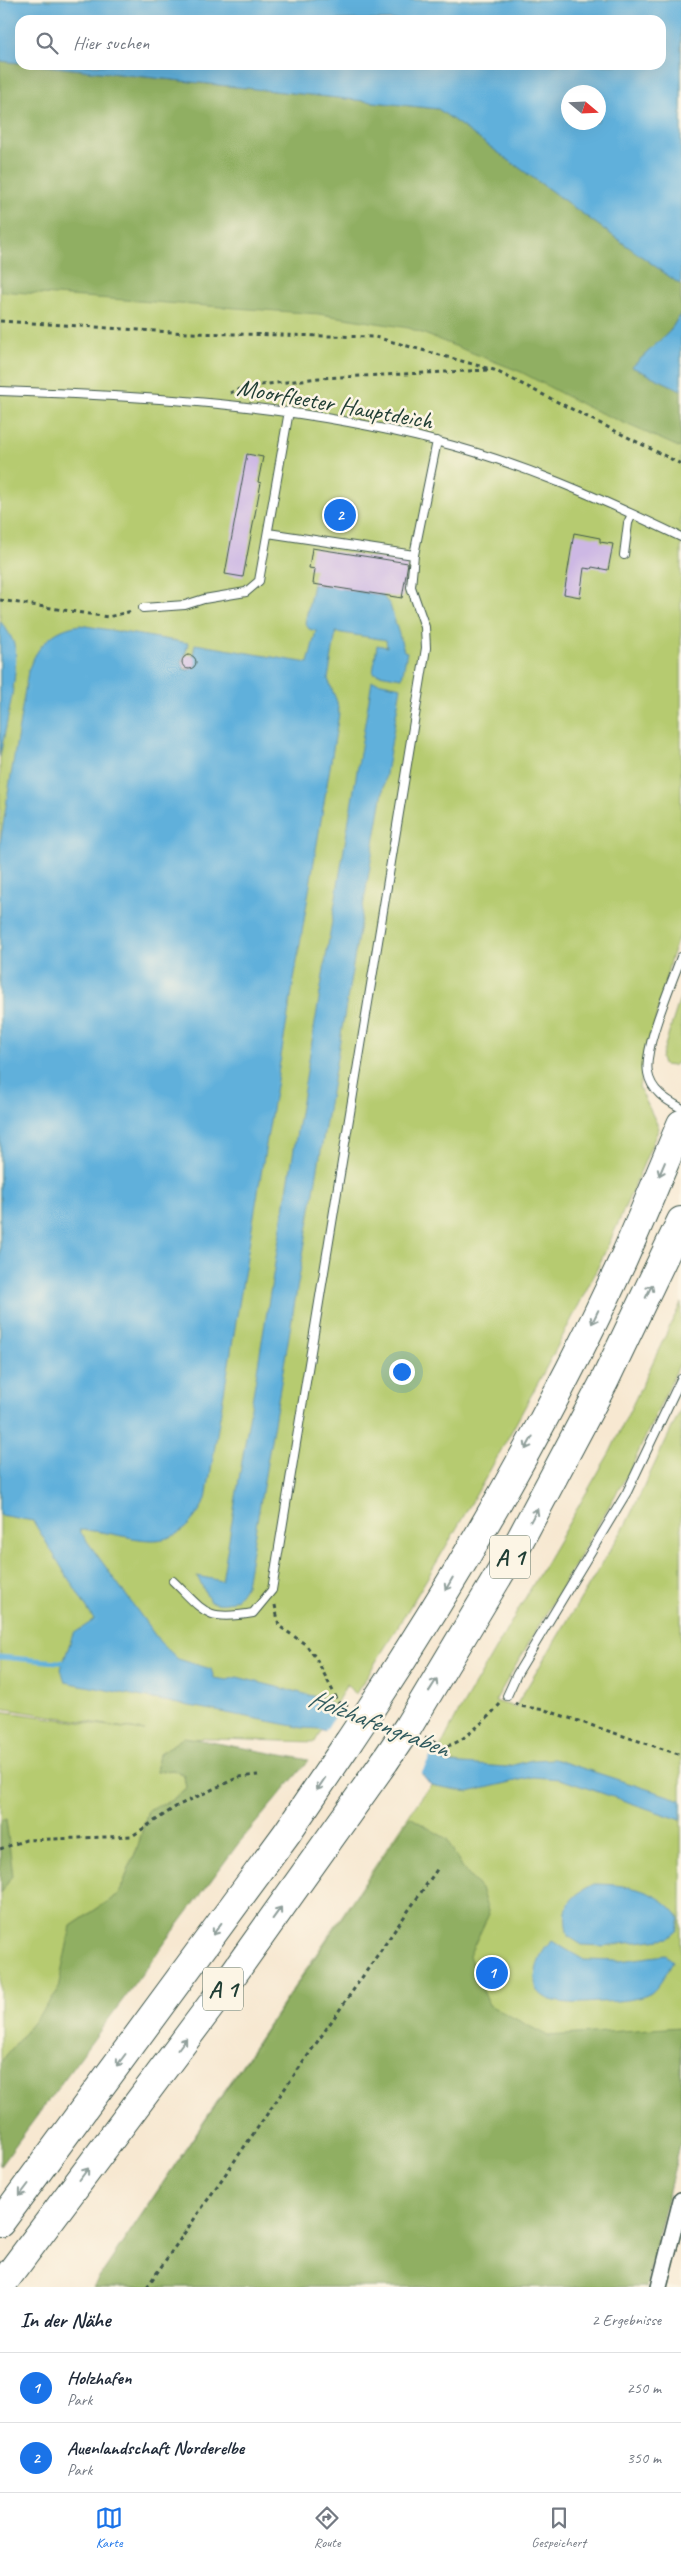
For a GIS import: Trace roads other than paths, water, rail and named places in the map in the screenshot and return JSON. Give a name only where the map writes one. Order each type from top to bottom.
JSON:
[{"type":"highway","name":"A 1","points":[[0,2223],[287,1833],[348,1744],[428,1619],[490,1514],[569,1369],[623,1260],[681,1124]]},
{"type":"highway","name":"A 1","points":[[0,2287],[212,2004],[408,1726],[520,1540],[604,1382],[681,1221]]},
{"type":"highway","points":[[22,2287],[55,2213]]},
{"type":"street","points":[[659,2287],[681,2200]]},
{"type":"lane","name":"Moorfleeter Hauptdeich","points":[[0,391],[219,404],[289,412],[384,428],[437,441],[546,479],[632,514],[681,537]]},
{"type":"lane","points":[[143,608],[185,606],[204,599],[246,592],[260,581],[289,412]]},
{"type":"lane","points":[[173,1581],[206,1613],[228,1617],[254,1613],[272,1590],[426,648],[425,628],[410,587],[414,555],[437,441]]},
{"type":"lane","points":[[624,555],[628,524],[632,514]]},
{"type":"lane","points":[[268,533],[414,555]]},
{"type":"lane","points":[[681,957],[652,1040],[647,1072],[652,1085],[665,1100],[681,1108]]},
{"type":"lane","points":[[507,1696],[517,1674],[627,1492],[681,1379]]},
{"type":"water","points":[[0,0],[681,0],[681,285],[438,109],[82,70],[666,70],[666,15],[15,15],[15,62],[0,61]]},
{"type":"water","points":[[681,313],[681,390],[632,367],[670,331]]},
{"type":"water","points":[[313,584],[382,595],[390,605],[404,651],[407,652],[402,678],[373,673],[377,645],[387,647],[386,640],[336,632],[328,679],[337,702],[339,714],[206,1499],[193,1520],[180,1532],[165,1539],[150,1540],[79,1530],[160,1642],[178,1659],[211,1669],[214,1678],[227,1680],[237,1677],[325,1699],[336,1710],[448,1763],[506,1767],[532,1760],[554,1759],[681,1800],[681,1820],[560,1779],[533,1777],[468,1792],[431,1785],[422,1774],[323,1730],[301,1728],[65,1682],[61,1669],[73,1634],[94,1620],[33,1521],[0,1515],[0,843],[28,671],[36,654],[47,640],[61,630],[80,625],[188,643],[185,656],[181,661],[184,669],[189,670],[196,664],[193,656],[195,644],[308,663],[316,631],[309,629],[305,623]]},
{"type":"water","points":[[0,621],[13,641],[16,659],[13,687],[0,757]]},
{"type":"water","points":[[372,681],[401,687],[246,1585],[235,1599],[227,1603],[210,1602],[197,1576],[222,1581]]},
{"type":"water","points":[[594,1884],[631,1887],[653,1895],[672,1909],[680,1919],[677,1931],[669,1938],[603,1946],[582,1945],[568,1936],[565,1918],[566,1911],[569,1904],[578,1894]]},
{"type":"water","points":[[552,1941],[584,1960],[619,1961],[666,1955],[673,1961],[658,1986],[646,1995],[610,2002],[566,2003],[546,1998],[539,1992],[535,1983],[540,1958]]},
{"type":"waterway","name":"Holzhafengraben","points":[[0,1657],[69,1663]]},
{"type":"place","name":"Auenlandschaft Norderelbe","points":[[340,515]]},
{"type":"place","name":"Holzhafen","points":[[492,1973]]}]
